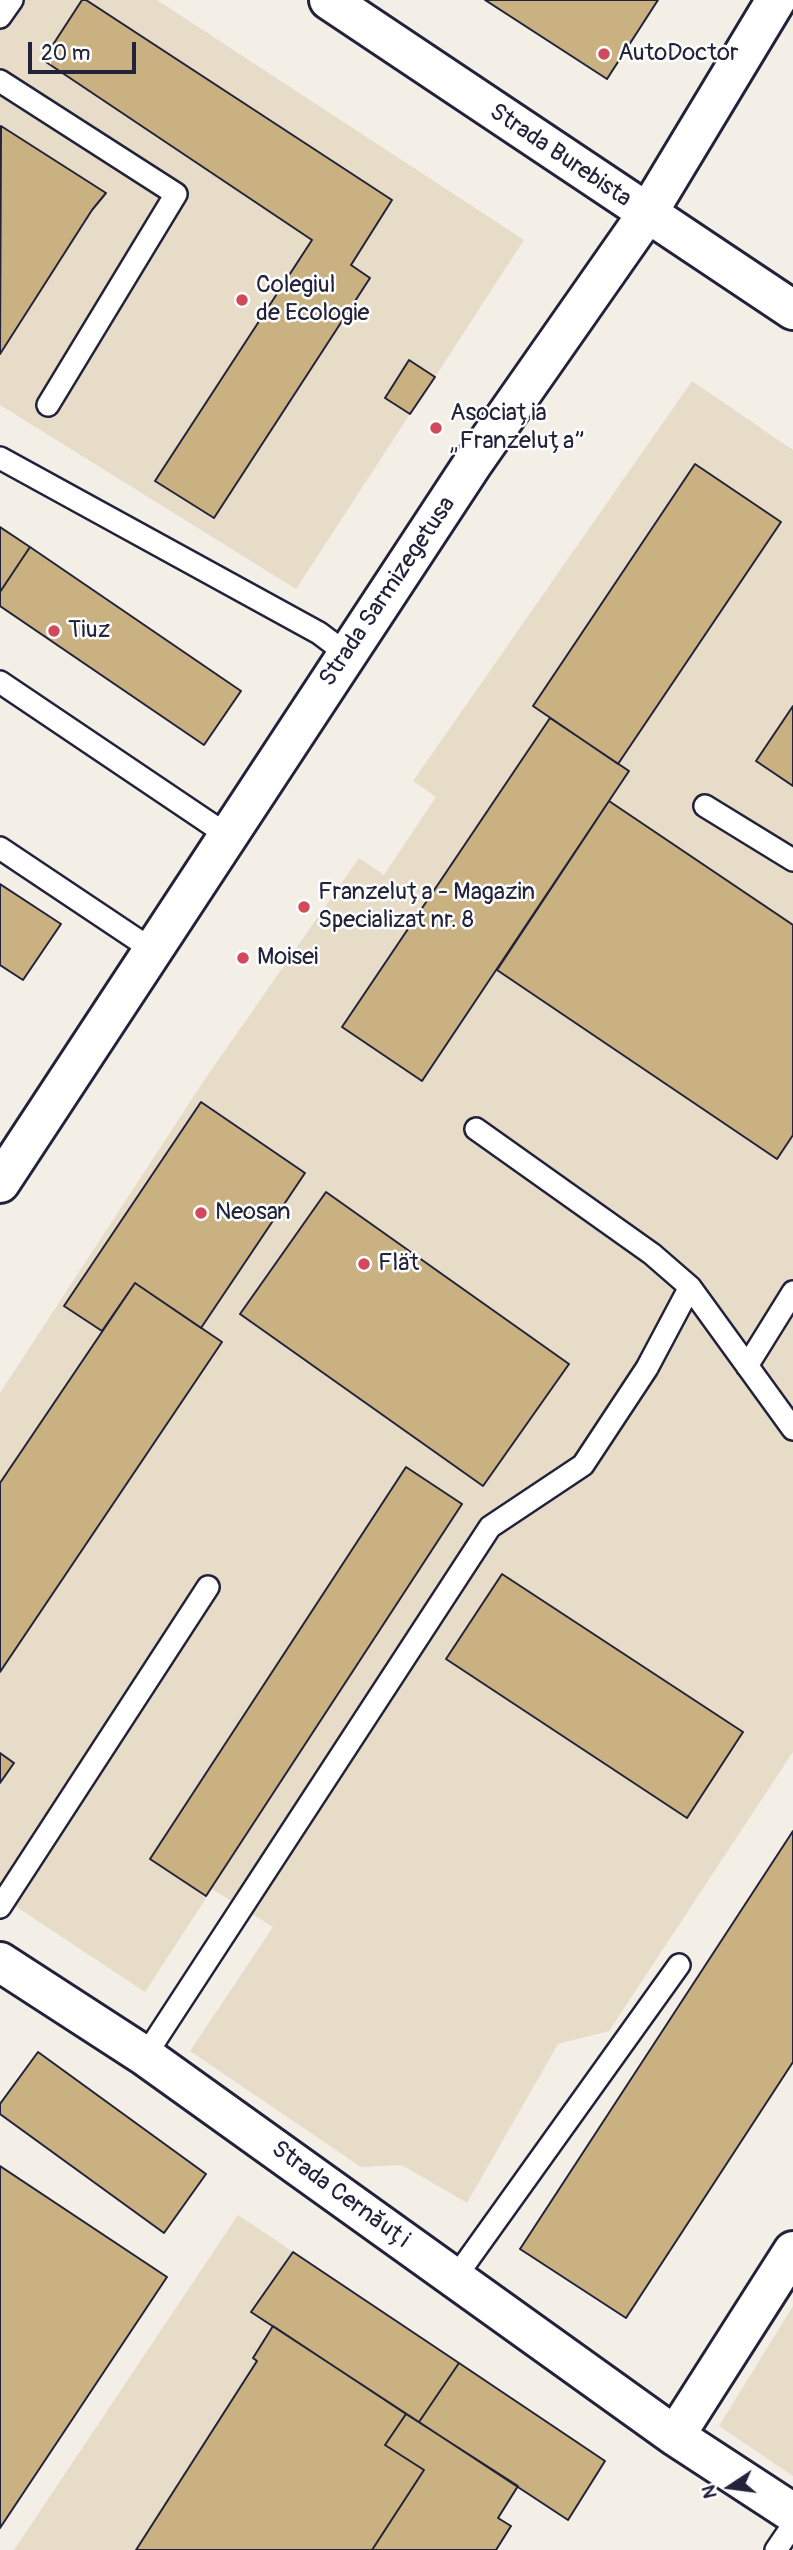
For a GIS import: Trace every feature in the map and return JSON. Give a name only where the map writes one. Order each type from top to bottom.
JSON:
[{"type":"main road","name":"Strada Burebista","points":[[329,0],[793,310]]},
{"type":"main road","name":"Strada Sarmizegetusa","points":[[5,1165],[154,951],[227,835],[473,463],[647,214],[776,0]]},
{"type":"main road","name":"Strada Cernăuți","points":[[0,1962],[145,2056],[675,2436],[793,2513]]},
{"type":"main road","points":[[675,2436],[793,2251]]},
{"type":"lane","points":[[0,17],[12,0]]},
{"type":"lane","points":[[0,81],[176,194],[48,405]]},
{"type":"lane","points":[[0,458],[319,633],[346,654]]},
{"type":"lane","points":[[0,681],[227,835]]},
{"type":"lane","points":[[705,806],[793,860]]},
{"type":"lane","points":[[0,848],[154,951]]},
{"type":"lane","points":[[476,1129],[652,1254],[690,1287],[793,1429]]},
{"type":"lane","points":[[145,2056],[490,1527],[583,1465],[647,1368],[690,1287]]},
{"type":"lane","points":[[747,1366],[793,1292]]},
{"type":"lane","points":[[0,1907],[208,1587]]},
{"type":"lane","points":[[455,2278],[679,1965]]},
{"type":"lane","points":[[776,2550],[793,2525]]},
{"type":"shaded area","name":"Colegiul de Ecologie","points":[[0,0],[157,0],[524,240],[435,377],[408,361],[385,397],[410,414],[296,589],[0,405]]},
{"type":"shaded area","points":[[692,381],[793,450],[793,1752],[609,2031],[558,2044],[467,2203],[402,2165],[361,2167],[190,2051],[273,1927],[212,1889],[145,1992],[0,1896],[0,1393],[205,1079],[359,858],[384,875],[436,797],[413,781]]},
{"type":"shaded area","points":[[238,2215],[459,2363],[419,2422],[406,2414],[372,2550],[14,2550]]},
{"type":"shaded area","points":[[793,2306],[793,2476],[719,2426]]},
{"type":"building","points":[[82,0],[86,0],[392,200],[351,265],[370,278],[214,518],[155,481],[312,240],[43,60]]},
{"type":"building","points":[[485,0],[658,0],[607,79]]},
{"type":"building","points":[[1,126],[106,193],[92,210],[0,354]]},
{"type":"building","points":[[409,360],[435,377],[410,414],[385,398]]},
{"type":"building","points":[[695,464],[781,522],[618,764],[533,706]]},
{"type":"building","points":[[0,527],[30,547],[0,592]]},
{"type":"building","points":[[30,547],[241,691],[204,745],[0,606],[0,592]]},
{"type":"building","points":[[793,706],[793,786],[756,761]]},
{"type":"building","points":[[550,718],[629,771],[422,1081],[342,1027]]},
{"type":"building","points":[[609,801],[793,925],[793,1135],[777,1159],[497,970]]},
{"type":"building","points":[[0,884],[61,924],[23,980],[0,965]]},
{"type":"building","points":[[201,1102],[305,1173],[201,1328],[135,1283],[102,1331],[64,1306]]},
{"type":"building","points":[[326,1192],[569,1364],[483,1486],[240,1314]]},
{"type":"building","points":[[135,1283],[222,1342],[0,1672],[0,1483]]},
{"type":"building","points":[[406,1467],[462,1504],[206,1896],[150,1859]]},
{"type":"building","points":[[502,1574],[743,1732],[687,1818],[446,1659]]},
{"type":"building","points":[[0,1753],[14,1763],[0,1783]]},
{"type":"building","points":[[793,1831],[793,2062],[626,2318],[520,2249]]},
{"type":"building","points":[[38,2052],[206,2174],[164,2233],[0,2114],[0,2104]]},
{"type":"building","points":[[0,2166],[167,2277],[0,2528]]},
{"type":"building","points":[[293,2252],[459,2363],[419,2422],[251,2312]]},
{"type":"building","points":[[273,2326],[406,2414],[385,2445],[424,2470],[372,2550],[136,2550],[257,2361],[253,2358]]},
{"type":"building","points":[[459,2363],[605,2461],[568,2520],[419,2422]]},
{"type":"building","points":[[406,2414],[518,2486],[498,2518],[511,2526],[496,2550],[372,2550],[424,2470],[385,2445]]},
{"type":"place","name":"AutoDoctor","points":[[604,54]]},
{"type":"place","name":"Colegiul de Ecologie","points":[[242,300]]},
{"type":"place","name":"Asociația „Franzeluța”","points":[[436,428]]},
{"type":"place","name":"Tiuz","points":[[54,631]]},
{"type":"place","name":"Franzeluța - Magazin Specializat nr. 8","points":[[304,907]]},
{"type":"place","name":"Moisei","points":[[243,958]]},
{"type":"place","name":"Neosan","points":[[201,1213]]},
{"type":"place","name":"Flät","points":[[364,1264]]}]
